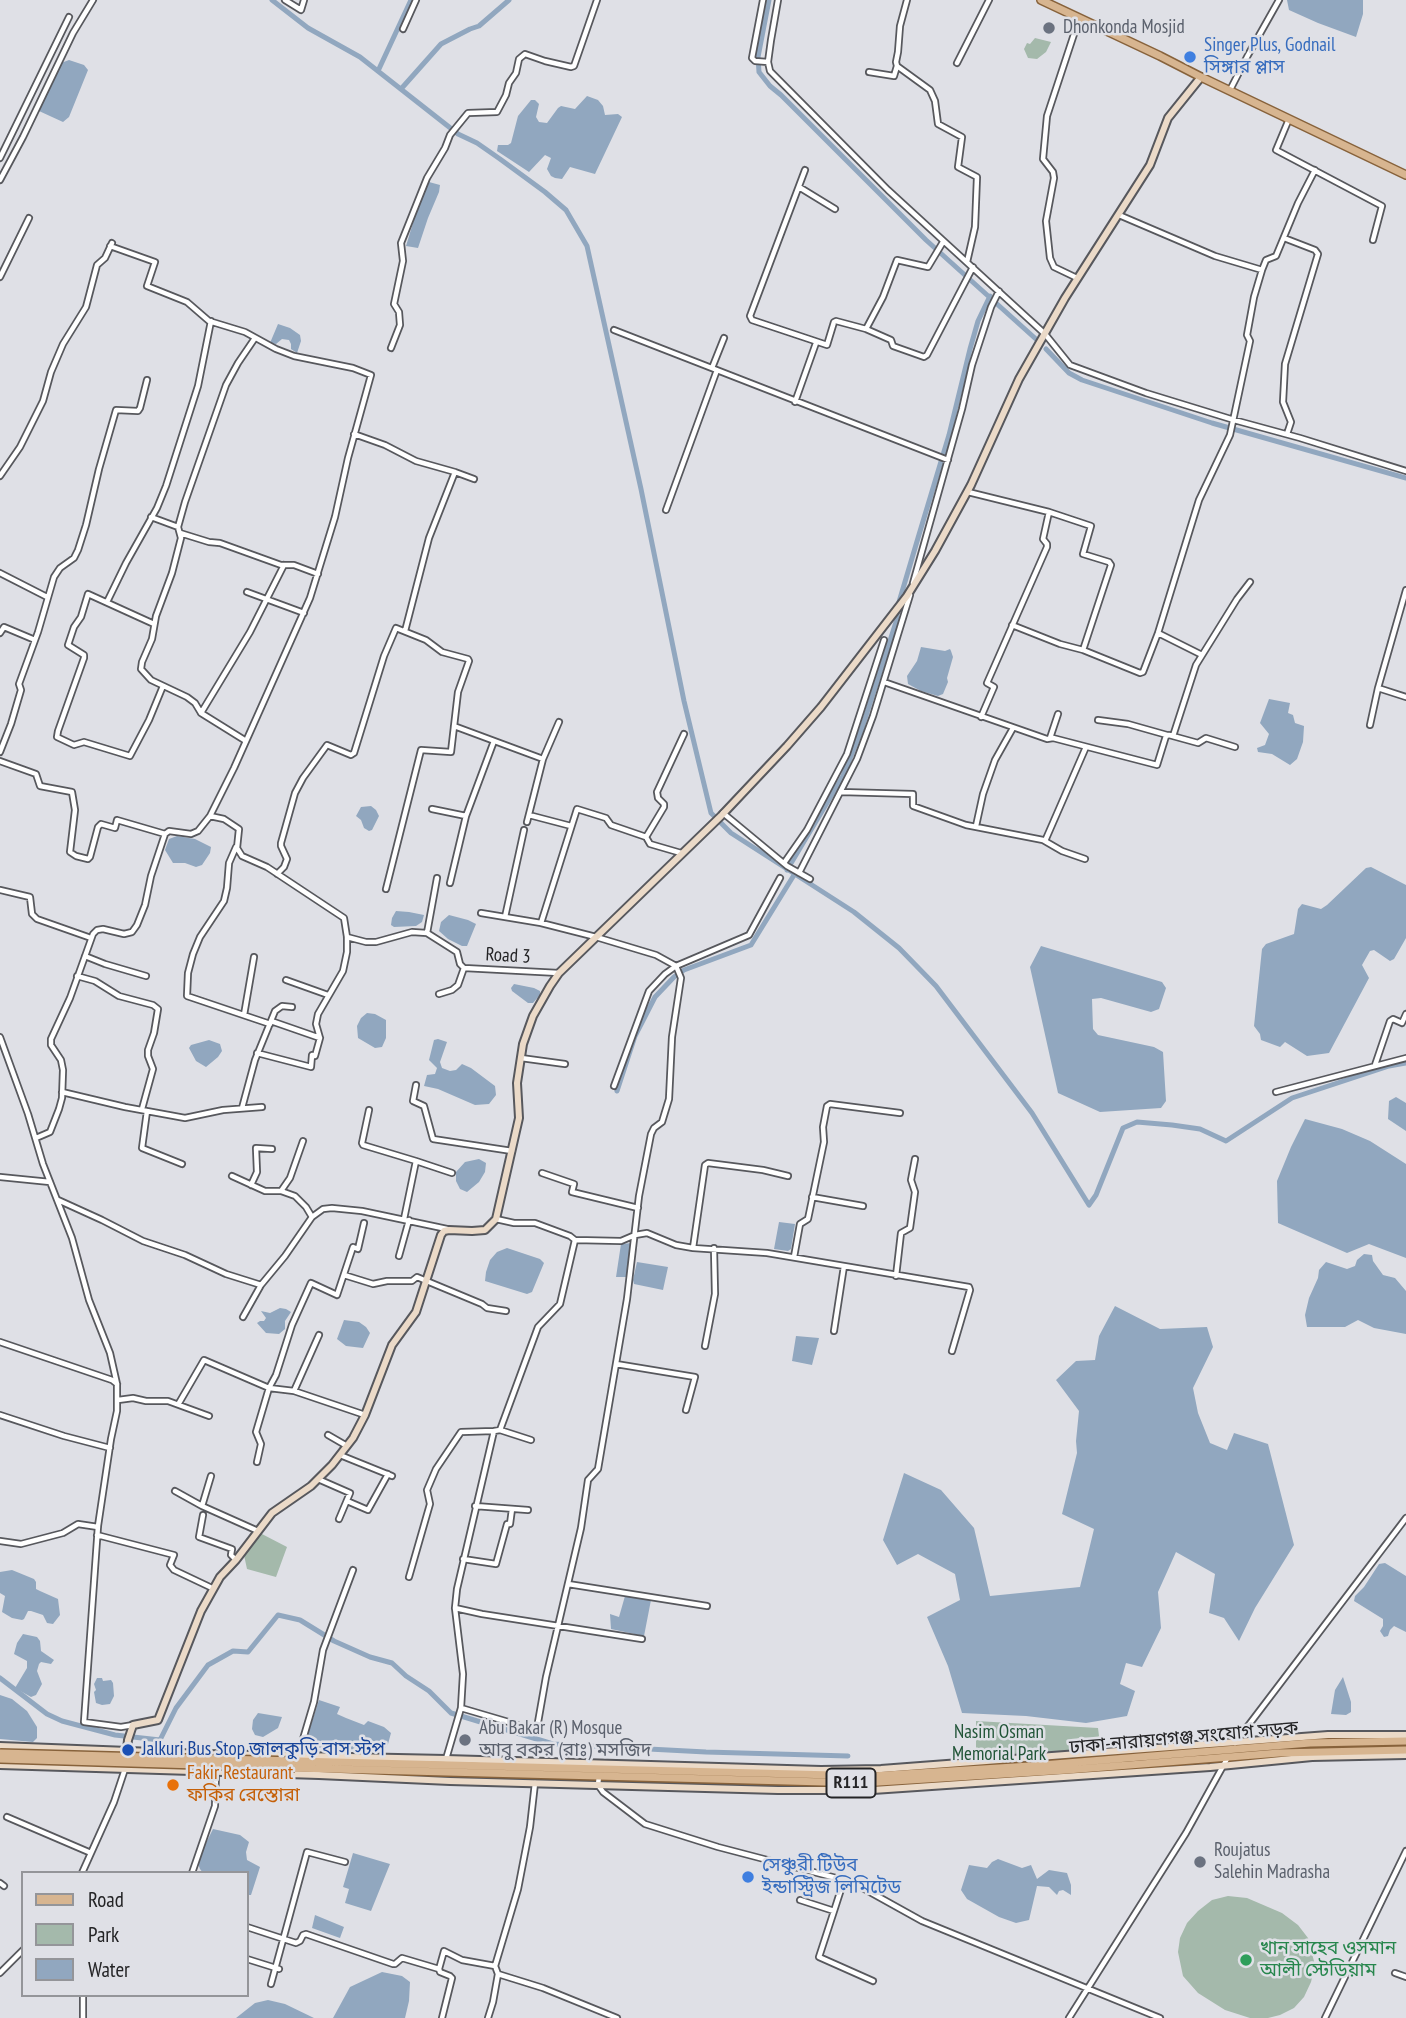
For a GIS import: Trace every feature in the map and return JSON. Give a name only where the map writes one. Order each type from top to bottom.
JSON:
[{"type":"main road","points":[[1041,0],[1406,175]]},
{"type":"main road","name":"ঢাকা-নারায়ণগঞ্জ সংযোগ সড়ক","points":[[320,1765],[872,1776],[1030,1766],[1235,1746],[1406,1741]]},
{"type":"main road","name":"ঢাকা-নারায়ণগঞ্জ সংযোগ সড়ক","points":[[0,1753],[296,1762],[599,1776],[863,1783],[1279,1753],[1406,1753]]},
{"type":"main road","name":"ঢাকা-নারায়ণগঞ্জ সংযোগ সড়ক","points":[[0,1759],[296,1762]]},
{"type":"street","points":[[0,180],[73,33],[93,0]]},
{"type":"street","points":[[285,0],[301,10],[304,0]]},
{"type":"street","points":[[403,29],[416,0]]},
{"type":"street","points":[[391,348],[401,318],[394,304],[403,261],[401,243],[427,178],[450,135],[468,113],[497,112],[516,73],[519,59],[525,54],[544,61],[574,66],[597,0]]},
{"type":"street","points":[[763,0],[752,58],[766,62]]},
{"type":"street","points":[[778,0],[766,62],[772,73],[942,244],[967,262],[971,270],[1045,334],[1073,367],[1233,423],[1287,435],[1406,471]]},
{"type":"street","points":[[869,72],[893,77],[897,66],[900,26],[907,0]]},
{"type":"street","points":[[957,63],[989,0]]},
{"type":"street","points":[[1230,90],[1279,0]]},
{"type":"street","points":[[0,158],[69,18]]},
{"type":"street","points":[[1077,278],[1054,267],[1050,258],[1046,221],[1054,178],[1053,172],[1043,159],[1047,116],[1079,19]]},
{"type":"street","points":[[897,66],[930,90],[938,124],[962,137],[958,167],[977,177],[975,227],[967,262]]},
{"type":"street","points":[[243,1317],[261,1285],[312,1217],[323,1209],[362,1211],[449,1230],[485,1230],[496,1219],[513,1151],[520,1108],[517,1094],[523,1044],[533,1016],[559,973],[722,815],[821,707],[909,593],[968,492],[1019,379],[1077,278],[1150,165],[1168,118],[1201,77]]},
{"type":"street","points":[[1289,119],[1276,150],[1382,206],[1373,240]]},
{"type":"street","points":[[805,170],[750,318],[752,320],[827,345],[836,321],[891,340],[893,346],[924,357],[971,270]]},
{"type":"street","points":[[1012,625],[1143,672],[1158,633],[1198,504],[1230,435],[1250,341],[1247,335],[1254,297],[1262,270],[1266,260],[1276,256],[1315,170]]},
{"type":"street","points":[[799,187],[835,209]]},
{"type":"street","points":[[1119,215],[1215,256],[1262,270]]},
{"type":"street","points":[[0,277],[29,218]]},
{"type":"street","points":[[1284,239],[1315,250],[1318,254],[1285,364],[1283,402],[1291,422],[1287,435]]},
{"type":"street","points":[[0,476],[20,447],[43,401],[63,344],[86,307],[97,265],[105,258],[111,244],[155,262],[147,286],[187,302],[211,321],[245,332],[294,356],[369,373],[371,379],[354,434],[335,517],[304,613],[210,816],[198,831],[191,834],[169,831],[165,834],[145,905],[132,932],[124,934],[103,929],[97,930],[91,938],[70,998],[51,1040],[51,1045],[61,1060],[62,1092],[57,1115],[50,1132],[36,1138]]},
{"type":"street","points":[[866,330],[883,297],[897,260],[926,267],[942,244]]},
{"type":"street","points":[[797,872],[857,759],[884,682],[972,365],[998,293]]},
{"type":"street","points":[[107,602],[166,486],[195,399],[211,321]]},
{"type":"street","points":[[614,330],[946,460]]},
{"type":"street","points":[[246,741],[201,713],[187,697],[151,680],[141,669],[172,573],[181,538],[178,527],[226,385],[255,338]]},
{"type":"street","points":[[666,510],[724,338]]},
{"type":"street","points":[[795,402],[816,343]]},
{"type":"street","points":[[0,752],[11,724],[21,690],[19,684],[47,597],[57,572],[74,558],[78,550],[116,410],[138,411],[148,380]]},
{"type":"street","points":[[354,434],[385,444],[416,461],[474,479]]},
{"type":"street","points":[[405,631],[429,538],[455,472]]},
{"type":"street","points":[[968,492],[1090,525],[1083,554],[1110,564],[1083,650]]},
{"type":"street","points":[[981,718],[993,687],[987,682],[1048,544],[1043,536],[1049,512]]},
{"type":"street","points":[[151,517],[178,527]]},
{"type":"street","points":[[180,533],[318,573]]},
{"type":"street","points":[[201,713],[234,659],[284,565]]},
{"type":"street","points":[[0,573],[47,597]]},
{"type":"street","points":[[884,682],[1013,729],[1157,765],[1196,665],[1250,582]]},
{"type":"street","points":[[1370,725],[1406,590]]},
{"type":"street","points":[[247,592],[304,613]]},
{"type":"street","points":[[154,624],[88,594],[81,617],[68,641],[68,645],[84,655],[84,658],[58,737],[74,745],[84,742],[130,756],[163,686]]},
{"type":"street","points":[[0,633],[4,627],[35,640]]},
{"type":"street","points":[[277,874],[287,859],[281,843],[291,802],[299,784],[327,745],[351,755],[354,753],[395,628],[426,640],[443,652],[469,660],[458,692],[451,752],[421,751],[386,890]]},
{"type":"street","points":[[1158,633],[1202,655]]},
{"type":"street","points":[[786,864],[847,754],[884,640]]},
{"type":"street","points":[[1378,688],[1406,697]]},
{"type":"street","points":[[1050,739],[1058,715]]},
{"type":"street","points":[[1098,720],[1128,724],[1198,743],[1206,738],[1235,747]]},
{"type":"street","points":[[527,822],[543,759],[559,722]]},
{"type":"street","points":[[454,726],[543,759]]},
{"type":"street","points":[[976,826],[983,794],[995,760],[1013,729]]},
{"type":"street","points":[[646,837],[664,807],[657,792],[684,734]]},
{"type":"street","points":[[450,883],[466,816],[494,741]]},
{"type":"street","points":[[1045,841],[1086,747]]},
{"type":"street","points":[[0,761],[36,774],[40,786],[72,792],[75,810],[70,847],[72,854],[88,859],[98,827],[101,824],[115,828],[117,820],[165,834]]},
{"type":"street","points":[[841,792],[913,794],[914,806],[966,825],[1045,841],[1062,851],[1085,859]]},
{"type":"street","points":[[432,809],[466,816]]},
{"type":"street","points":[[541,923],[578,809],[606,818],[611,825],[646,837],[650,844],[681,853]]},
{"type":"street","points":[[529,815],[571,826]]},
{"type":"street","points":[[722,815],[810,879]]},
{"type":"street","points":[[210,816],[236,825],[240,833],[229,863],[226,896],[197,944],[190,964],[187,996],[320,1038]]},
{"type":"street","points":[[505,916],[524,830]]},
{"type":"street","points":[[237,843],[242,856],[277,874],[344,918],[347,937],[343,971],[318,1014],[316,1024],[320,1038],[315,1056],[312,1055],[311,1067],[257,1053]]},
{"type":"street","points":[[347,937],[376,942],[412,932],[427,933],[437,878]]},
{"type":"street","points":[[614,1086],[646,995],[665,974],[677,967],[749,935],[780,878]]},
{"type":"street","points":[[0,890],[30,897],[32,915],[37,919],[91,938]]},
{"type":"street","points":[[461,1708],[536,1730],[581,1528],[589,1478],[598,1469],[617,1364],[651,1134],[664,1118],[669,1099],[672,1037],[681,978],[677,967],[653,954],[541,923],[481,913]]},
{"type":"street","name":"Road 3","points":[[427,933],[457,952],[464,968],[559,973]]},
{"type":"street","points":[[85,956],[146,976]]},
{"type":"street","points":[[244,1015],[254,957]]},
{"type":"street","points":[[439,994],[458,985],[464,968]]},
{"type":"street","points":[[77,976],[95,981],[119,996],[153,1005],[158,1010],[148,1050],[153,1069],[145,1110],[142,1147],[182,1164]]},
{"type":"street","points":[[286,980],[328,995]]},
{"type":"street","points":[[243,1108],[257,1053],[270,1023],[279,1007],[292,1007]]},
{"type":"street","points":[[1375,1066],[1390,1021],[1393,1019],[1402,1023],[1406,1014]]},
{"type":"street","points":[[0,1037],[72,1238],[89,1300],[110,1353],[117,1384],[118,1399],[97,1535],[84,1722],[132,1728],[158,1720],[183,1653],[212,1588],[272,1513],[311,1486],[347,1446],[365,1415],[392,1345],[416,1312],[440,1235],[449,1230]]},
{"type":"street","points":[[520,1058],[565,1064]]},
{"type":"street","points":[[1276,1092],[1406,1058]]},
{"type":"street","points":[[415,1085],[413,1101],[424,1106],[433,1139],[513,1151]]},
{"type":"street","points":[[62,1092],[185,1118],[262,1107]]},
{"type":"street","points":[[794,1257],[800,1224],[808,1219],[824,1144],[823,1129],[827,1106],[830,1104],[900,1113]]},
{"type":"street","points":[[369,1110],[363,1145],[452,1173]]},
{"type":"street","points":[[281,1191],[290,1178],[303,1141]]},
{"type":"street","points":[[251,1185],[257,1172],[256,1148],[272,1149]]},
{"type":"street","points":[[896,1276],[901,1233],[910,1228],[915,1192],[911,1180],[915,1159]]},
{"type":"street","points":[[399,1256],[416,1161]]},
{"type":"street","points":[[694,1248],[705,1165],[708,1163],[763,1170],[788,1176]]},
{"type":"street","points":[[542,1173],[574,1184],[572,1192],[638,1208]]},
{"type":"street","points":[[232,1176],[265,1191],[281,1191],[296,1196],[312,1217]]},
{"type":"street","points":[[0,1177],[50,1182]]},
{"type":"street","points":[[812,1197],[863,1206]]},
{"type":"street","points":[[57,1199],[143,1241],[185,1255],[233,1277],[261,1285]]},
{"type":"street","points":[[496,1219],[514,1223],[535,1223],[575,1240],[621,1241],[635,1235],[651,1234],[676,1245],[794,1257],[970,1288],[952,1351]]},
{"type":"street","points":[[257,1462],[261,1444],[256,1432],[292,1325],[311,1283],[337,1295],[354,1247],[358,1249],[365,1223]]},
{"type":"street","points":[[446,1759],[461,1708],[463,1674],[455,1608],[475,1506],[497,1430],[538,1327],[560,1304],[575,1240]]},
{"type":"street","points":[[705,1346],[715,1294],[714,1248]]},
{"type":"street","points":[[834,1331],[844,1266]]},
{"type":"street","points":[[344,1275],[373,1284],[412,1281],[416,1277],[487,1308],[506,1311]]},
{"type":"street","points":[[294,1391],[318,1335]]},
{"type":"street","points":[[0,1342],[117,1384]]},
{"type":"street","points":[[179,1404],[204,1360],[269,1388],[294,1391],[365,1415]]},
{"type":"street","points":[[617,1364],[695,1377],[686,1410]]},
{"type":"street","points":[[118,1399],[168,1401],[209,1416]]},
{"type":"street","points":[[0,1415],[110,1448]]},
{"type":"street","points":[[409,1577],[430,1504],[427,1490],[436,1469],[461,1432],[497,1430],[531,1440]]},
{"type":"street","points":[[328,1435],[347,1446]]},
{"type":"street","points":[[340,1455],[390,1475],[368,1510],[346,1502]]},
{"type":"street","points":[[202,1506],[212,1476]]},
{"type":"street","points":[[318,1479],[350,1493],[340,1519]]},
{"type":"street","points":[[175,1491],[258,1531]]},
{"type":"street","points":[[475,1506],[528,1510]]},
{"type":"street","points":[[463,1559],[496,1564],[507,1524],[510,1524],[512,1509]]},
{"type":"street","points":[[203,1515],[199,1537],[232,1549],[230,1555],[236,1560]]},
{"type":"street","points":[[1235,1746],[1406,1518]]},
{"type":"street","points":[[0,1541],[21,1544],[63,1533],[78,1524],[98,1527]]},
{"type":"street","points":[[97,1535],[174,1555],[170,1565],[174,1570],[212,1588]]},
{"type":"street","points":[[0,1746],[296,1762],[314,1702],[323,1650],[353,1570]]},
{"type":"street","points":[[568,1584],[707,1606]]},
{"type":"street","points":[[455,1608],[642,1639]]},
{"type":"street","points":[[82,1871],[114,1802],[125,1769],[132,1728]]},
{"type":"street","points":[[0,1765],[216,1772],[446,1759],[821,1770],[881,1769],[1235,1746],[1328,1735],[1406,1735]]},
{"type":"street","points":[[320,1765],[535,1783],[873,1790],[1224,1766],[1312,1757],[1406,1753]]},
{"type":"street","points":[[1069,2018],[1186,1833],[1228,1757]]},
{"type":"street","points":[[193,1871],[215,1806],[216,1772]]},
{"type":"street","points":[[599,1776],[598,1785],[603,1792],[645,1824],[718,1847],[844,1880],[922,1921],[1160,2018]]},
{"type":"street","points":[[488,2018],[498,1974],[495,1966],[518,1889],[535,1783]]},
{"type":"street","points":[[8,1817],[91,1853]]},
{"type":"street","points":[[1325,2018],[1406,1851]]},
{"type":"street","points":[[271,1984],[307,1852],[345,1862]]},
{"type":"street","points":[[844,1880],[819,1957],[873,1981]]},
{"type":"street","points":[[800,1900],[834,1912]]},
{"type":"street","points":[[248,1927],[298,1943],[306,1934],[393,1964],[402,1958],[439,1969],[452,1977],[442,2018]]},
{"type":"street","points":[[439,1969],[444,1951],[462,1960],[495,1966]]},
{"type":"street","points":[[0,1973],[21,1952]]},
{"type":"street","points":[[248,1959],[277,1968]]},
{"type":"street","points":[[1395,1973],[1406,1978]]},
{"type":"street","points":[[498,1974],[617,2018]]},
{"type":"street","points":[[83,1997],[83,2018]]},
{"type":"green space","points":[[1035,38],[1051,42],[1046,52],[1037,59],[1028,58],[1024,49],[1027,43],[1030,44]]},
{"type":"green space","points":[[260,1533],[287,1547],[276,1577],[247,1569],[244,1555]]},
{"type":"green space","name":"Nasim Osman Memorial Park","points":[[976,1721],[1098,1728],[1102,1760],[976,1769]]},
{"type":"green space","points":[[1228,1896],[1247,1898],[1282,1913],[1298,1925],[1308,1938],[1315,1965],[1304,1997],[1294,2008],[1268,2018],[1250,2018],[1225,2010],[1198,1993],[1183,1976],[1178,1952],[1180,1938],[1187,1923],[1212,1900]]},
{"type":"water","points":[[1287,0],[1363,0],[1363,14],[1356,37],[1289,10]]},
{"type":"water","points":[[69,60],[84,65],[88,70],[69,117],[63,122],[39,111],[61,63]]},
{"type":"water","points":[[587,96],[598,100],[605,115],[618,114],[622,117],[595,174],[570,167],[562,179],[555,178],[547,169],[551,158],[545,155],[529,172],[497,151],[498,145],[511,143],[518,116],[531,100],[539,104],[536,117],[539,122],[547,123],[558,108],[561,106],[575,109]]},
{"type":"water","points":[[429,182],[440,185],[439,192],[418,248],[406,246],[416,213]]},
{"type":"water","points":[[278,324],[300,335],[297,353],[291,349],[289,340],[270,343]]},
{"type":"water","points":[[921,647],[951,651],[953,657],[943,694],[938,696],[908,684],[907,676],[917,661]]},
{"type":"water","points":[[1269,699],[1290,703],[1288,713],[1293,715],[1295,723],[1304,726],[1303,742],[1297,759],[1290,765],[1272,754],[1258,752],[1257,748],[1265,745],[1269,734],[1260,723]]},
{"type":"water","points":[[371,806],[379,816],[369,831],[356,816],[361,807]]},
{"type":"water","points":[[177,836],[195,839],[211,847],[202,865],[196,867],[173,863],[165,850],[169,839]]},
{"type":"water","points":[[1371,867],[1406,885],[1406,938],[1394,959],[1390,961],[1374,950],[1370,951],[1362,965],[1369,978],[1329,1053],[1307,1056],[1285,1042],[1280,1047],[1261,1040],[1254,1026],[1262,949],[1266,944],[1294,934],[1298,909],[1302,904],[1321,909],[1366,868]]},
{"type":"water","points":[[396,911],[424,915],[422,922],[416,926],[394,927],[391,925]]},
{"type":"water","points":[[449,915],[476,924],[467,946],[448,939],[439,931],[441,922]]},
{"type":"water","points":[[1041,946],[1162,982],[1166,988],[1159,1009],[1151,1012],[1101,998],[1092,999],[1093,1029],[1098,1035],[1154,1047],[1163,1052],[1166,1101],[1161,1108],[1100,1112],[1058,1093],[1030,967]]},
{"type":"water","points":[[514,984],[534,988],[540,991],[540,995],[533,1003],[528,1003],[512,991]]},
{"type":"water","points":[[367,1013],[386,1020],[386,1038],[382,1047],[375,1048],[358,1038],[357,1026]]},
{"type":"water","points":[[209,1040],[220,1044],[222,1051],[206,1067],[196,1061],[189,1048]]},
{"type":"water","points":[[434,1040],[447,1042],[440,1062],[442,1068],[456,1070],[462,1064],[495,1086],[496,1095],[489,1104],[475,1105],[424,1086],[427,1075],[435,1074],[437,1068],[429,1060]]},
{"type":"water","points":[[1396,1097],[1406,1103],[1406,1131],[1388,1119],[1389,1101]]},
{"type":"water","points":[[1305,1119],[1342,1129],[1370,1141],[1406,1164],[1406,1258],[1369,1244],[1347,1253],[1278,1223],[1277,1181]]},
{"type":"water","points":[[479,1159],[486,1163],[485,1172],[479,1182],[467,1192],[460,1189],[456,1172],[465,1162]]},
{"type":"water","points":[[779,1222],[795,1224],[791,1249],[788,1251],[774,1249]]},
{"type":"water","points":[[632,1243],[627,1277],[616,1277],[621,1244]]},
{"type":"water","points":[[507,1248],[540,1259],[544,1263],[532,1292],[527,1294],[485,1281],[490,1260],[497,1252]]},
{"type":"water","points":[[1364,1254],[1372,1255],[1383,1275],[1395,1278],[1406,1291],[1406,1334],[1374,1328],[1358,1320],[1345,1327],[1307,1327],[1305,1315],[1319,1270],[1326,1262],[1347,1269],[1355,1266]]},
{"type":"water","points":[[637,1262],[668,1267],[663,1290],[634,1284]]},
{"type":"water","points":[[1115,1306],[1160,1329],[1207,1327],[1213,1347],[1193,1388],[1198,1413],[1210,1443],[1227,1450],[1234,1433],[1268,1444],[1294,1545],[1255,1608],[1239,1641],[1224,1618],[1209,1613],[1215,1574],[1176,1552],[1158,1592],[1161,1628],[1142,1667],[1126,1663],[1120,1684],[1135,1691],[1127,1716],[1086,1723],[1026,1716],[962,1713],[948,1666],[927,1617],[960,1600],[955,1574],[918,1554],[897,1565],[883,1540],[904,1473],[941,1490],[974,1528],[990,1596],[1080,1587],[1094,1529],[1062,1514],[1077,1453],[1079,1411],[1056,1380],[1076,1361],[1095,1360],[1099,1336]]},
{"type":"water","points":[[280,1308],[291,1312],[285,1321],[285,1329],[279,1334],[266,1333],[257,1323],[266,1318],[261,1311],[270,1313]]},
{"type":"water","points":[[344,1320],[359,1322],[366,1327],[370,1333],[363,1348],[346,1346],[337,1339]]},
{"type":"water","points":[[796,1336],[819,1338],[812,1365],[792,1361]]},
{"type":"water","points":[[1385,1563],[1406,1576],[1406,1632],[1394,1626],[1388,1636],[1384,1637],[1380,1631],[1383,1619],[1354,1601],[1379,1564]]},
{"type":"water","points":[[12,1570],[34,1579],[36,1589],[58,1599],[60,1615],[53,1624],[47,1623],[43,1615],[31,1611],[28,1611],[22,1620],[2,1612],[5,1596],[0,1593],[0,1572]]},
{"type":"water","points":[[625,1596],[651,1600],[644,1636],[611,1629],[610,1614],[619,1617]]},
{"type":"water","points":[[23,1634],[37,1637],[41,1651],[54,1660],[51,1664],[39,1664],[37,1671],[42,1684],[36,1695],[31,1697],[15,1688],[27,1668],[27,1661],[14,1654]]},
{"type":"water","points":[[1343,1677],[1351,1702],[1351,1712],[1346,1715],[1331,1714],[1335,1690]]},
{"type":"water","points":[[97,1678],[102,1678],[103,1681],[111,1680],[113,1683],[114,1696],[110,1704],[96,1703],[94,1684]]},
{"type":"water","points":[[0,1695],[12,1699],[27,1711],[37,1727],[37,1738],[33,1742],[0,1739]]},
{"type":"water","points":[[319,1700],[340,1707],[337,1714],[346,1718],[364,1725],[368,1721],[384,1727],[391,1733],[383,1751],[310,1747],[306,1740]]},
{"type":"water","points":[[258,1713],[282,1717],[278,1728],[263,1737],[255,1735],[252,1729],[253,1720]]},
{"type":"water","points":[[213,1829],[240,1835],[249,1842],[247,1860],[260,1867],[251,1895],[248,1895],[248,1871],[202,1871],[197,1861]]},
{"type":"water","points":[[353,1853],[390,1864],[371,1911],[345,1903],[349,1889],[343,1887]]},
{"type":"water","points":[[998,1859],[1022,1868],[1031,1865],[1037,1879],[1049,1870],[1067,1873],[1071,1895],[1063,1890],[1057,1895],[1049,1887],[1037,1886],[1029,1920],[1016,1923],[999,1917],[967,1899],[961,1890],[969,1865],[987,1868]]},
{"type":"water","points":[[315,1915],[344,1927],[340,1938],[312,1928]]},
{"type":"water","points":[[382,1972],[402,1976],[410,1982],[405,2018],[333,2018],[350,1987]]},
{"type":"water","points":[[268,2000],[285,2004],[314,2018],[236,2018],[255,2003]]},
{"type":"waterway","points":[[272,0],[308,28],[360,57],[458,134],[500,159],[566,210],[587,246],[641,489],[684,701],[711,813],[731,833],[854,912],[899,948],[936,986],[1032,1113],[1089,1205],[1096,1195],[1123,1128],[1137,1122],[1172,1125],[1200,1129],[1226,1141],[1292,1098],[1389,1066],[1406,1063]]},
{"type":"waterway","points":[[378,71],[411,0]]},
{"type":"waterway","points":[[401,89],[441,44],[479,26],[509,0]]},
{"type":"waterway","points":[[769,0],[758,57],[759,72],[770,86],[926,240],[1037,340]]},
{"type":"waterway","points":[[787,870],[843,776],[862,728],[896,622],[899,602],[949,435],[978,321],[990,296]]},
{"type":"waterway","points":[[1046,349],[1069,373],[1082,380],[1212,423],[1406,478]]},
{"type":"waterway","points":[[617,1091],[635,1036],[655,997],[684,970],[751,945],[794,875]]},
{"type":"waterway","points":[[0,1678],[47,1714],[62,1721],[115,1735],[160,1740],[176,1708],[208,1665],[233,1651],[248,1652],[278,1615],[300,1620],[334,1641],[370,1657],[392,1663],[429,1691],[451,1713],[553,1744],[848,1756]]},
{"type":"place","name":"Dhonkonda Mosjid","points":[[1049,28]]},
{"type":"place","name":"Singer Plus, Godnail সিঙ্গার প্লাস","points":[[1190,57]]},
{"type":"place","name":"Abu Bakar (R) Mosque আবু বকর (রাঃ) মসজিদ","points":[[465,1740]]},
{"type":"place","name":"Jalkuri Bus Stop জালকুড়ি বাস স্টপ","points":[[128,1750]]},
{"type":"place","name":"Fakir Restaurant ফকির রেস্তোরা","points":[[173,1785]]},
{"type":"place","name":"Roujatus Salehin Madrasha","points":[[1200,1862]]},
{"type":"place","name":"সেঞ্চুরী টিউব ইন্ডাস্ট্রিজ লিমিটেড","points":[[748,1877]]},
{"type":"place","name":"খান সাহেব ওসমান আলী স্টেডিয়াম","points":[[1246,1960]]}]
